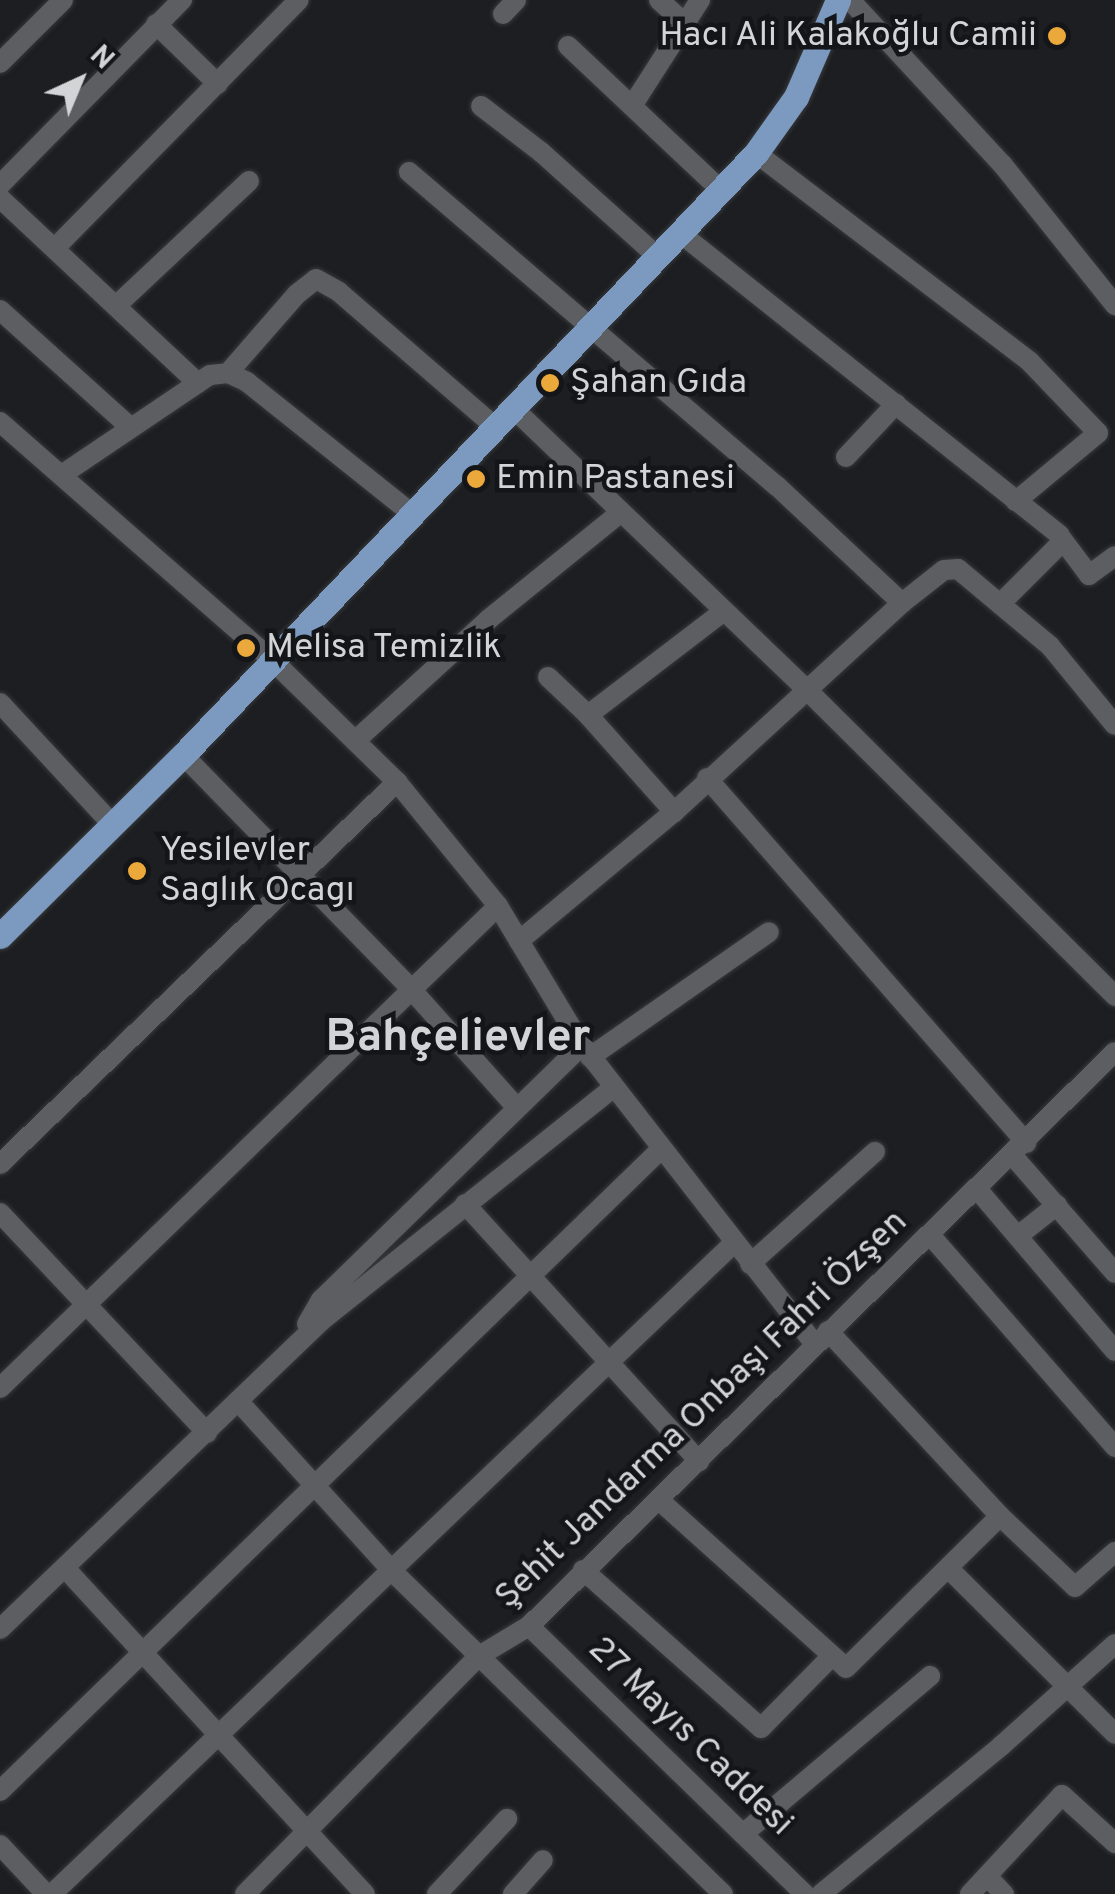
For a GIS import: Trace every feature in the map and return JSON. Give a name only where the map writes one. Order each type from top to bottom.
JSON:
[{"type":"main road","points":[[0,936],[183,755],[410,512],[756,153],[796,97],[838,0]]},
{"type":"street","points":[[0,64],[64,0]]},
{"type":"street","points":[[0,185],[182,0]]},
{"type":"street","points":[[56,247],[300,0]]},
{"type":"street","points":[[659,0],[688,25]]},
{"type":"street","points":[[632,106],[688,25],[700,0]]},
{"type":"street","points":[[850,0],[1002,164],[1115,305]]},
{"type":"street","points":[[156,24],[218,84]]},
{"type":"street","points":[[568,46],[721,190]]},
{"type":"street","points":[[481,106],[541,152],[658,256]]},
{"type":"street","points":[[756,153],[1030,362],[1098,433],[1016,500]]},
{"type":"street","points":[[408,172],[777,486],[902,603]]},
{"type":"street","points":[[118,305],[250,180]]},
{"type":"street","points":[[0,198],[198,383]]},
{"type":"street","points":[[680,233],[1016,500],[1064,541],[1089,575],[1115,556]]},
{"type":"street","points":[[228,374],[297,294],[316,279],[339,292],[621,512],[806,689],[1115,996]]},
{"type":"street","points":[[0,310],[131,428]]},
{"type":"street","points":[[62,474],[210,375],[228,374],[247,382],[410,512]]},
{"type":"street","points":[[846,456],[896,404]]},
{"type":"street","points":[[0,422],[272,660],[397,782],[498,906],[586,1051],[614,1088],[750,1264],[821,1337],[1074,1588],[1115,1552]]},
{"type":"street","points":[[354,741],[489,618],[621,512]]},
{"type":"street","points":[[1000,604],[1064,541]]},
{"type":"street","points":[[518,941],[674,812],[806,689],[944,570],[958,570],[1050,646],[1115,725]]},
{"type":"street","points":[[588,715],[724,611]]},
{"type":"street","points":[[548,677],[588,715],[674,812]]},
{"type":"street","points":[[0,703],[114,826]]},
{"type":"street","points":[[183,755],[411,989],[516,1108]]},
{"type":"street","points":[[707,778],[1020,1149],[1058,1205],[1114,1271]]},
{"type":"street","points":[[0,1164],[397,782]]},
{"type":"street","points":[[0,1388],[498,906]]},
{"type":"street","points":[[294,1346],[322,1300],[516,1108],[586,1051],[769,932]]},
{"type":"street","name":"Şehit Jandarma Onbaşı Fahri Özşen","points":[[245,1894],[479,1656],[528,1626],[1115,1052]]},
{"type":"street","points":[[0,1629],[208,1433],[294,1346],[465,1204],[614,1088]]},
{"type":"street","points":[[0,1791],[661,1149]]},
{"type":"street","points":[[750,1264],[875,1152]]},
{"type":"street","points":[[978,1190],[1115,1350]]},
{"type":"street","points":[[465,1204],[528,1278],[699,1461]]},
{"type":"street","points":[[1018,1236],[1058,1205]]},
{"type":"street","points":[[0,1213],[208,1433]]},
{"type":"street","points":[[931,1236],[1115,1447]]},
{"type":"street","points":[[0,1845],[49,1894],[734,1243]]},
{"type":"street","points":[[238,1401],[391,1570],[722,1894]]},
{"type":"street","points":[[659,1500],[846,1668],[1000,1516]]},
{"type":"street","points":[[65,1568],[365,1894]]},
{"type":"street","points":[[949,1569],[1115,1734]]},
{"type":"street","points":[[583,1570],[761,1728],[832,1656]]},
{"type":"street","name":"27 Mayıs Caddesi","points":[[528,1626],[744,1834],[792,1890]]},
{"type":"street","points":[[821,1894],[1115,1644]]},
{"type":"street","points":[[744,1834],[930,1676]]},
{"type":"street","points":[[970,1894],[1062,1795],[1115,1844]]},
{"type":"street","points":[[437,1894],[507,1820]]},
{"type":"street","points":[[513,1894],[543,1860]]},
{"type":"street","points":[[987,1876],[1004,1894]]},
{"type":"place","name":"Hacı Ali Kalakoğlu Camii","points":[[1057,36]]},
{"type":"place","name":"Şahan Gıda","points":[[550,383]]},
{"type":"place","name":"Emin Pastanesi","points":[[476,479]]},
{"type":"place","name":"Melisa Temizlik","points":[[246,648]]},
{"type":"place","name":"Yesilevler Saglık Ocagı","points":[[137,871]]},
{"type":"district","name":"Bahçelievler","points":[[458,1039]]}]
